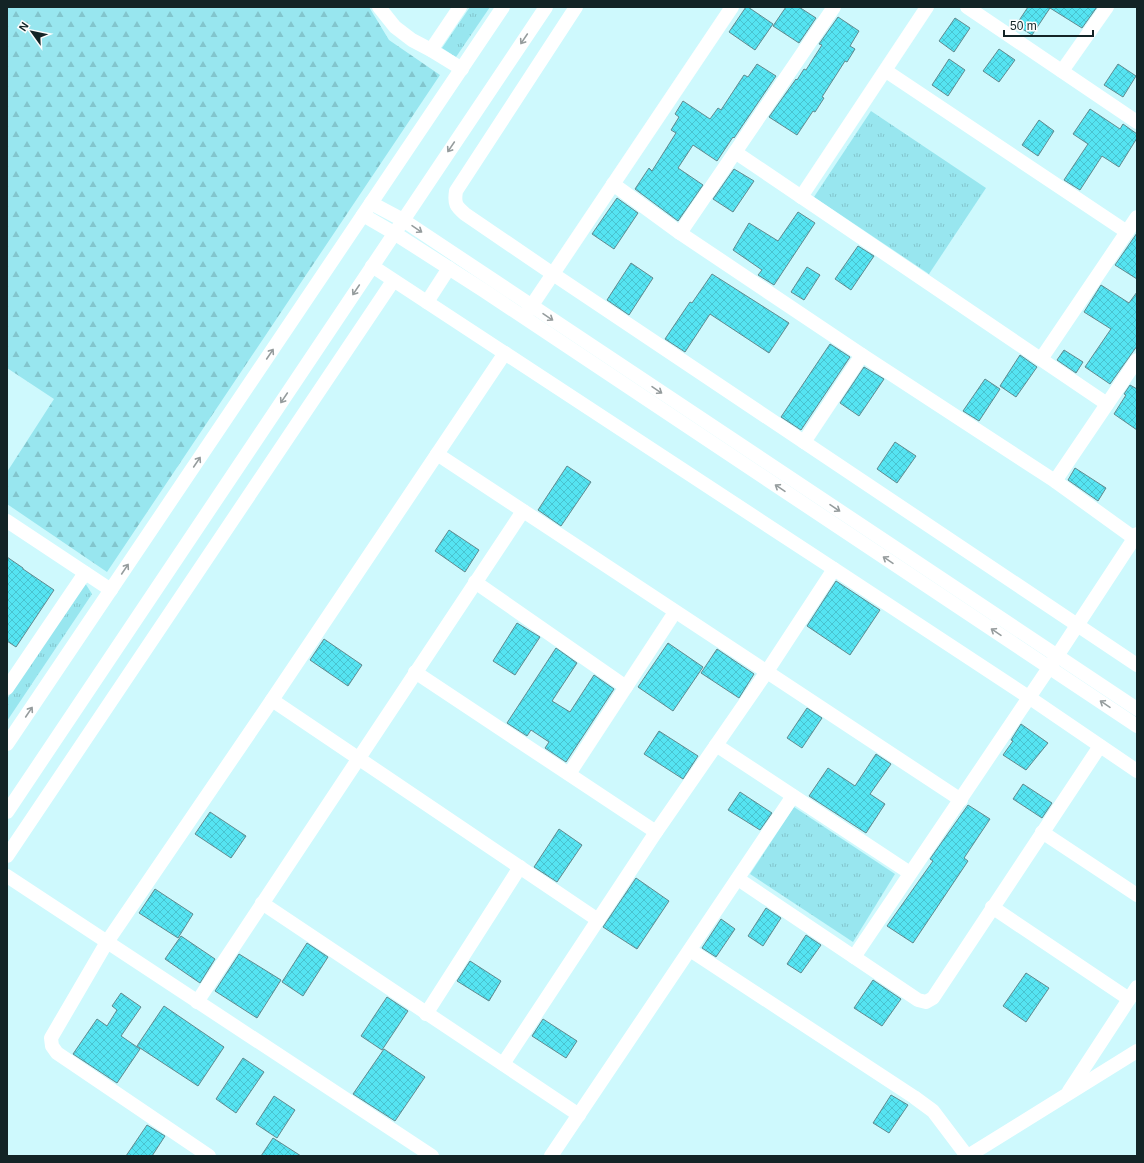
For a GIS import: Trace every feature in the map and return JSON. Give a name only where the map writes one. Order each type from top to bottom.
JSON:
[{"type":"street","points":[[379,7],[395,26],[412,40],[462,69]]},
{"type":"street","points":[[431,50],[460,7]]},
{"type":"street","points":[[7,744],[504,7]]},
{"type":"street","points":[[7,812],[546,7]]},
{"type":"street","points":[[576,7],[456,191],[455,200],[457,207],[553,274],[1137,665]]},
{"type":"street","points":[[527,312],[732,7]]},
{"type":"street","points":[[680,233],[834,7]]},
{"type":"street","points":[[801,198],[927,7]]},
{"type":"street","points":[[968,7],[1137,122]]},
{"type":"street","points":[[1062,71],[1107,7]]},
{"type":"street","points":[[886,71],[1127,232]]},
{"type":"street","points":[[735,152],[1107,404]]},
{"type":"street","points":[[613,184],[680,233],[1136,536],[1030,698],[854,957]]},
{"type":"street","points":[[371,203],[403,220],[527,312],[1054,662],[1137,726]]},
{"type":"street","points":[[363,215],[449,268],[527,312]]},
{"type":"street","points":[[1041,359],[1137,217]]},
{"type":"street","points":[[372,266],[1030,698],[1137,770]]},
{"type":"street","points":[[427,302],[449,268]]},
{"type":"street","points":[[7,856],[393,281]]},
{"type":"street","points":[[209,1156],[57,1053],[52,1046],[51,1038],[54,1030],[107,942],[272,700],[504,353]]},
{"type":"street","points":[[804,442],[862,355]]},
{"type":"street","points":[[1055,481],[1137,360]]},
{"type":"street","points":[[437,454],[960,800]]},
{"type":"street","points":[[197,1002],[522,511]]},
{"type":"street","points":[[7,521],[111,590]]},
{"type":"street","points":[[503,1064],[656,832],[766,673],[834,569]]},
{"type":"street","points":[[7,688],[85,573]]},
{"type":"street","points":[[475,582],[626,687]]},
{"type":"street","points":[[569,774],[675,612]]},
{"type":"street","points":[[1054,662],[1137,709]]},
{"type":"street","points":[[416,672],[656,832]]},
{"type":"street","points":[[272,700],[598,920]]},
{"type":"street","points":[[716,745],[910,873]]},
{"type":"street","points":[[738,879],[918,1000],[926,1002],[932,998],[1100,746]]},
{"type":"street","points":[[551,1156],[793,796]]},
{"type":"street","points":[[1042,832],[1137,895]]},
{"type":"street","points":[[426,1014],[520,867]]},
{"type":"street","points":[[7,876],[432,1156]]},
{"type":"street","points":[[262,903],[579,1115]]},
{"type":"street","points":[[992,907],[1133,993],[1066,1095]]},
{"type":"street","points":[[690,950],[914,1097],[932,1111],[968,1156],[1137,1051]]},
{"type":"green space","points":[[7,7],[369,7],[389,40],[440,75],[107,572],[7,504],[7,472],[54,399],[7,368]]},
{"type":"green space","points":[[470,7],[490,7],[456,57],[442,48]]},
{"type":"green space","points":[[871,111],[986,188],[929,274],[814,197]]},
{"type":"green space","points":[[85,583],[92,594],[7,721],[7,699]]},
{"type":"green space","points":[[794,807],[895,874],[853,942],[750,874]]},
{"type":"building","points":[[746,7],[773,24],[755,50],[729,32]]},
{"type":"building","points":[[786,7],[799,7],[816,18],[799,43],[773,26]]},
{"type":"building","points":[[1028,7],[1097,7],[1082,28],[1050,8],[1032,35],[1016,25]]},
{"type":"building","points":[[838,17],[859,31],[850,46],[855,49],[847,62],[845,61],[822,97],[824,98],[815,112],[813,111],[797,135],[769,117],[796,79],[797,80],[804,69],[806,70],[822,45],[819,44]]},
{"type":"building","points":[[955,18],[970,28],[954,52],[939,41]]},
{"type":"building","points":[[999,49],[1015,60],[999,82],[983,71]]},
{"type":"building","points":[[949,59],[965,70],[948,96],[932,85]]},
{"type":"building","points":[[757,64],[776,76],[717,161],[693,145],[678,168],[703,185],[678,221],[635,189],[649,168],[652,171],[676,133],[671,130],[679,117],[675,114],[683,101],[710,119],[718,108],[721,110],[744,75],[748,77]]},
{"type":"building","points":[[1118,64],[1136,76],[1123,97],[1104,85]]},
{"type":"building","points":[[1090,109],[1120,129],[1123,124],[1137,134],[1137,138],[1119,167],[1102,156],[1080,190],[1064,180],[1088,144],[1073,134]]},
{"type":"building","points":[[1039,120],[1054,131],[1038,156],[1022,145]]},
{"type":"building","points":[[734,169],[754,181],[733,212],[713,199]]},
{"type":"building","points":[[617,198],[638,213],[614,249],[592,234]]},
{"type":"building","points":[[798,212],[815,223],[774,285],[758,275],[762,270],[733,250],[749,223],[778,241]]},
{"type":"building","points":[[1137,233],[1137,279],[1115,265]]},
{"type":"building","points":[[858,246],[874,256],[851,290],[835,279]]},
{"type":"building","points":[[631,263],[653,278],[629,315],[607,300]]},
{"type":"building","points":[[807,267],[820,275],[804,300],[791,292]]},
{"type":"building","points":[[712,274],[789,323],[769,353],[710,314],[685,352],[665,339],[690,302],[692,303]]},
{"type":"building","points":[[1101,285],[1129,303],[1137,292],[1137,346],[1110,384],[1085,367],[1111,329],[1084,312]]},
{"type":"building","points":[[830,344],[850,357],[801,430],[781,417]]},
{"type":"building","points":[[1064,350],[1083,362],[1076,373],[1057,360]]},
{"type":"building","points":[[1020,355],[1037,367],[1016,397],[1000,386]]},
{"type":"building","points":[[864,367],[884,379],[859,416],[840,403]]},
{"type":"building","points":[[985,379],[1000,389],[979,421],[963,411]]},
{"type":"building","points":[[1130,385],[1137,389],[1137,430],[1114,414],[1126,395],[1124,394]]},
{"type":"building","points":[[895,442],[916,456],[897,483],[877,469]]},
{"type":"building","points":[[567,466],[591,482],[561,526],[538,510]]},
{"type":"building","points":[[1075,468],[1106,488],[1098,501],[1068,480]]},
{"type":"building","points":[[449,530],[479,550],[465,572],[435,551]]},
{"type":"building","points":[[7,557],[54,590],[16,647],[7,641]]},
{"type":"building","points":[[836,581],[880,610],[850,655],[807,626]]},
{"type":"building","points":[[517,623],[540,637],[515,675],[493,661]]},
{"type":"building","points":[[324,639],[362,665],[348,686],[310,660]]},
{"type":"building","points":[[668,643],[703,667],[673,711],[638,687]]},
{"type":"building","points":[[556,648],[577,663],[552,701],[570,712],[594,675],[614,689],[566,762],[545,748],[549,742],[531,730],[527,736],[507,723]]},
{"type":"building","points":[[717,649],[754,674],[739,698],[701,673]]},
{"type":"building","points":[[807,708],[822,718],[802,748],[787,738]]},
{"type":"building","points":[[1021,724],[1048,743],[1026,770],[1003,755],[1013,741],[1011,740]]},
{"type":"building","points":[[659,731],[698,756],[683,779],[644,754]]},
{"type":"building","points":[[876,754],[891,764],[870,794],[885,804],[866,833],[809,796],[828,768],[855,786]]},
{"type":"building","points":[[1023,784],[1052,803],[1042,818],[1013,799]]},
{"type":"building","points":[[740,792],[772,813],[760,830],[728,810]]},
{"type":"building","points":[[968,805],[990,819],[964,858],[968,861],[913,943],[887,926],[933,861],[930,859]]},
{"type":"building","points":[[210,812],[246,836],[231,858],[195,834]]},
{"type":"building","points":[[559,829],[582,845],[557,882],[534,867]]},
{"type":"building","points":[[636,878],[669,901],[637,949],[603,927]]},
{"type":"building","points":[[155,889],[193,914],[178,938],[139,913]]},
{"type":"building","points":[[766,908],[781,918],[763,946],[748,936]]},
{"type":"building","points":[[721,919],[735,929],[716,957],[702,948]]},
{"type":"building","points":[[806,935],[821,945],[801,973],[787,964]]},
{"type":"building","points":[[181,936],[215,959],[200,983],[165,959]]},
{"type":"building","points":[[307,943],[328,957],[303,996],[282,982]]},
{"type":"building","points":[[239,954],[281,980],[257,1018],[215,991]]},
{"type":"building","points":[[470,961],[501,981],[489,1001],[457,981]]},
{"type":"building","points":[[1026,973],[1049,988],[1026,1022],[1003,1006]]},
{"type":"building","points":[[873,980],[901,999],[882,1026],[854,1008]]},
{"type":"building","points":[[121,993],[141,1007],[121,1036],[140,1049],[117,1083],[73,1054],[97,1019],[107,1026],[117,1010],[112,1006]]},
{"type":"building","points":[[387,997],[408,1011],[382,1050],[361,1036]]},
{"type":"building","points":[[164,1006],[224,1047],[198,1086],[137,1046]]},
{"type":"building","points":[[543,1019],[577,1041],[566,1058],[532,1036]]},
{"type":"building","points":[[384,1049],[425,1077],[395,1121],[353,1094]]},
{"type":"building","points":[[243,1058],[264,1072],[236,1113],[216,1099]]},
{"type":"building","points":[[891,1095],[908,1105],[889,1133],[873,1123]]},
{"type":"building","points":[[274,1096],[295,1110],[277,1138],[256,1124]]},
{"type":"building","points":[[147,1125],[165,1136],[152,1156],[126,1156]]},
{"type":"building","points":[[273,1138],[301,1156],[261,1156]]}]
